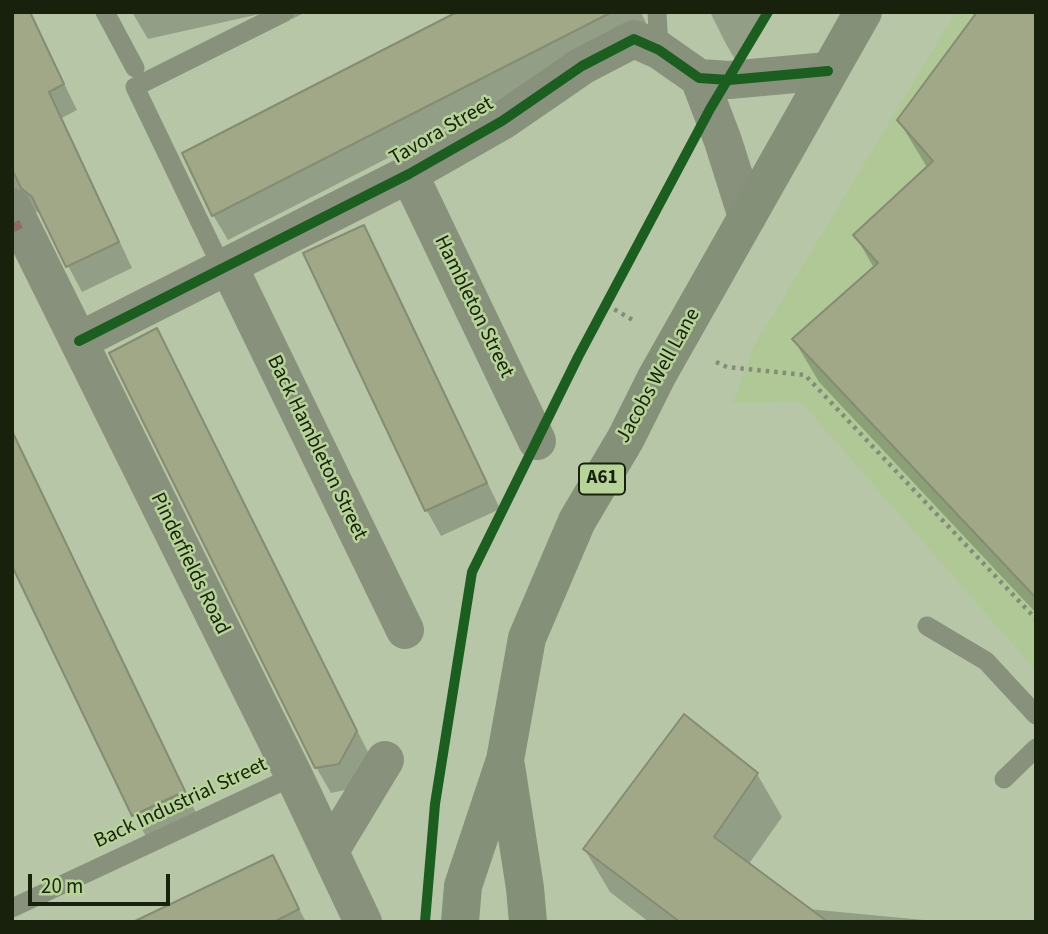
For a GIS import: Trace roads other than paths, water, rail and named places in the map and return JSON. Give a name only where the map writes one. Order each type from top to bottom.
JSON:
[{"type":"highway","name":"Jacobs Well Lane","points":[[460,922],[463,886],[505,760],[527,638],[577,521],[863,12]]},
{"type":"highway","name":"Jacobs Well Lane","points":[[505,760],[528,922]]},
{"type":"street","name":"Tavora Street","points":[[79,341],[410,174],[502,121],[582,66],[634,39],[659,50],[699,78]]},
{"type":"street","points":[[747,216],[699,78],[729,79],[828,71]]},
{"type":"street","name":"Hambleton Street","points":[[410,174],[537,441]]},
{"type":"street","name":"Pinderfields Road","points":[[12,207],[294,776],[363,922]]},
{"type":"street","name":"Back Hambleton Street","points":[[225,267],[405,629]]},
{"type":"street","points":[[330,851],[385,760]]},
{"type":"lane","points":[[105,12],[135,68]]},
{"type":"lane","points":[[225,267],[135,87],[285,12]]},
{"type":"lane","points":[[657,12],[659,50]]},
{"type":"lane","points":[[927,626],[986,661],[1036,715]]},
{"type":"lane","points":[[1004,779],[1036,748]]},
{"type":"lane","name":"Back Industrial Street","points":[[12,908],[294,776]]}]
